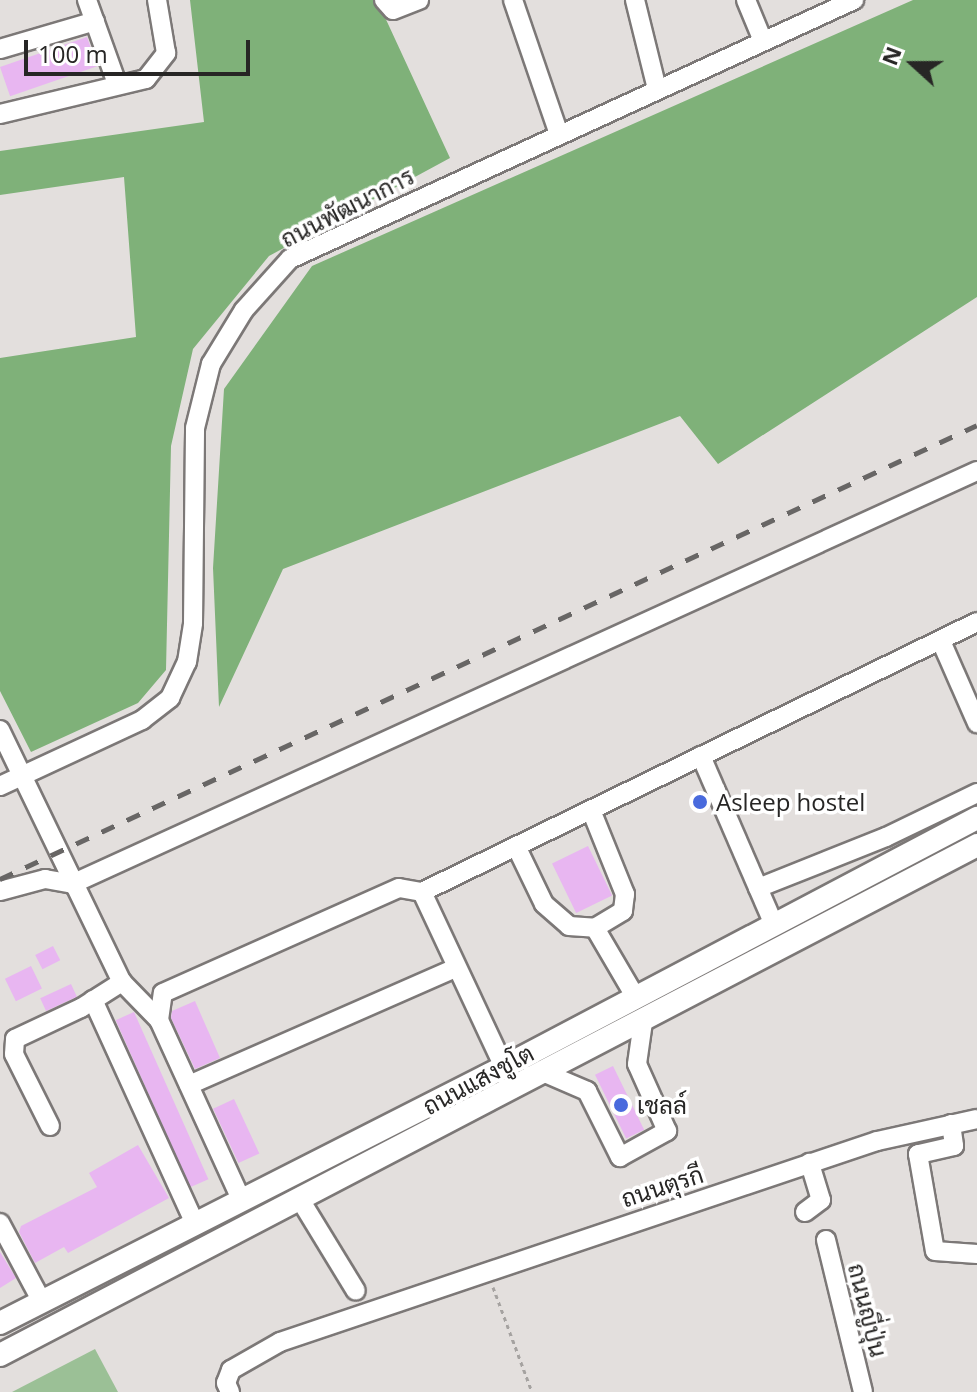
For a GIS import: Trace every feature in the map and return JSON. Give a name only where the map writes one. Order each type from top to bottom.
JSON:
[{"type":"main road","name":"ถนนแสงชูโต","points":[[0,1323],[504,1067],[977,818]]},
{"type":"main road","name":"ถนนแสงชูโต","points":[[0,1355],[511,1092],[977,845]]},
{"type":"main road","points":[[715,956],[724,979]]},
{"type":"main road","points":[[504,1067],[511,1092]]},
{"type":"main road","points":[[123,1261],[136,1285]]},
{"type":"street","points":[[87,0],[117,84]]},
{"type":"street","points":[[0,114],[146,79],[166,53],[157,0]]},
{"type":"street","points":[[384,0],[393,10],[419,0]]},
{"type":"street","points":[[513,0],[559,134]]},
{"type":"street","points":[[635,0],[657,89]]},
{"type":"street","points":[[746,0],[763,41]]},
{"type":"street","name":"ถนนพัฒนาการ","points":[[0,786],[142,720],[170,698],[181,674],[193,623],[195,428],[211,364],[244,310],[290,259],[854,0]]},
{"type":"street","points":[[0,49],[95,21]]},
{"type":"street","points":[[0,891],[45,879],[72,884],[977,471]]},
{"type":"street","points":[[159,1020],[163,993],[399,888],[422,892],[977,622]]},
{"type":"street","points":[[941,641],[977,723]]},
{"type":"street","points":[[0,730],[122,982],[159,1020],[242,1201]]},
{"type":"street","points":[[701,756],[774,925]]},
{"type":"street","points":[[758,888],[886,837],[977,793]]},
{"type":"street","points":[[516,846],[556,917],[579,929],[595,928],[623,911],[625,894],[591,810]]},
{"type":"street","points":[[422,892],[504,1067]]},
{"type":"street","points":[[595,928],[636,998]]},
{"type":"street","points":[[189,1085],[456,968]]},
{"type":"street","points":[[50,1126],[13,1045],[21,1035],[93,1000],[122,982]]},
{"type":"street","points":[[93,1000],[195,1224]]},
{"type":"street","points":[[545,1073],[587,1091],[620,1157],[667,1131],[637,1064],[643,1022]]},
{"type":"street","name":"ถนนตุรกี","points":[[230,1392],[228,1375],[239,1363],[280,1342],[810,1163],[977,1119]]},
{"type":"street","points":[[951,1124],[954,1146],[918,1154],[935,1251],[977,1254]]},
{"type":"street","points":[[805,1212],[821,1200],[810,1163]]},
{"type":"street","points":[[301,1201],[356,1291]]},
{"type":"street","points":[[0,1223],[42,1302]]},
{"type":"street","name":"ถนนญี่ปุ่น","points":[[826,1240],[863,1392]]},
{"type":"path","points":[[487,1270],[532,1392]]},
{"type":"green space","points":[[190,0],[377,0],[450,158],[269,256],[193,349],[171,446],[166,670],[138,703],[31,752],[0,691],[0,358],[136,337],[124,177],[0,195],[0,151],[204,122]]},
{"type":"green space","points":[[913,0],[977,0],[977,297],[718,464],[680,416],[283,569],[219,707],[213,568],[224,389],[312,266]]},
{"type":"green space","points":[[95,1349],[118,1392],[12,1392]]},
{"type":"building","points":[[87,37],[97,66],[10,96],[0,67]]},
{"type":"building","points":[[588,846],[612,895],[576,913],[552,864]]},
{"type":"building","points":[[53,946],[60,960],[42,969],[35,955]]},
{"type":"building","points":[[31,966],[42,988],[16,1001],[5,979]]},
{"type":"building","points":[[71,984],[77,997],[46,1011],[40,998]]},
{"type":"building","points":[[195,1001],[220,1058],[195,1069],[171,1018],[172,1011]]},
{"type":"building","points":[[134,1012],[208,1179],[190,1187],[116,1020]]},
{"type":"building","name":"เชลล์","points":[[613,1066],[644,1130],[626,1139],[595,1075]]},
{"type":"building","points":[[234,1099],[259,1153],[239,1163],[213,1109]]},
{"type":"building","points":[[138,1145],[169,1198],[68,1253],[64,1247],[35,1263],[19,1232],[21,1226],[97,1187],[89,1173]]},
{"type":"building","points":[[0,1252],[16,1278],[0,1288]]},
{"type":"railway","points":[[0,879],[977,425]]},
{"type":"place","name":"Asleep hostel","points":[[700,802]]},
{"type":"place","name":"เชลล์","points":[[621,1105]]}]
